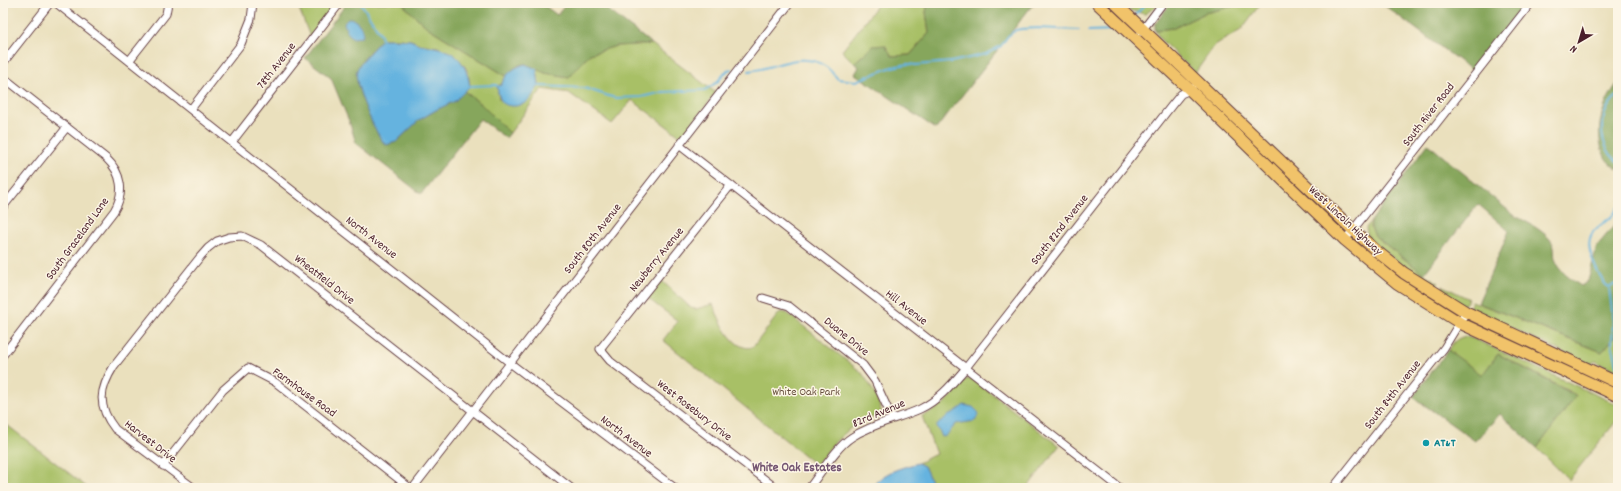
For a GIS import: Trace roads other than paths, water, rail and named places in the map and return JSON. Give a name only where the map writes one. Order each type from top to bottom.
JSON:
[{"type":"main road","name":"West Lincoln Highway","points":[[1097,3],[1136,40],[1193,86],[1353,230],[1404,273],[1466,312],[1618,383]]},
{"type":"main road","name":"West Lincoln Highway","points":[[1115,3],[1193,86],[1345,240],[1397,283],[1460,323],[1618,396]]},
{"type":"street","points":[[3,63],[50,3]]},
{"type":"street","name":"North Avenue","points":[[56,3],[510,363],[675,488]]},
{"type":"street","points":[[129,61],[166,14],[168,3]]},
{"type":"street","points":[[191,109],[241,44],[251,19],[253,3]]},
{"type":"street","name":"78th Avenue","points":[[232,142],[340,3]]},
{"type":"street","name":"South 80th Avenue","points":[[411,488],[472,412],[790,3]]},
{"type":"street","points":[[1136,40],[1163,3]]},
{"type":"street","name":"South River Road","points":[[1345,240],[1531,3]]},
{"type":"street","name":"South Graceland Lane","points":[[3,77],[111,163],[120,180],[120,198],[118,206],[3,355]]},
{"type":"street","name":"South 82nd Avenue","points":[[965,369],[1172,104],[1181,94],[1193,86]]},
{"type":"street","points":[[3,207],[67,127]]},
{"type":"street","name":"Hill Avenue","points":[[679,145],[965,369],[1120,488]]},
{"type":"street","name":"Newberry Avenue","points":[[600,349],[731,185]]},
{"type":"street","name":"Wheatfield Drive","points":[[102,405],[102,392],[106,379],[114,366],[200,257],[217,241],[230,237],[242,236],[261,245],[472,412],[571,488]]},
{"type":"street","name":"Duane Drive","points":[[763,298],[789,306],[863,365],[875,381],[892,418]]},
{"type":"street","name":"South 84th Avenue","points":[[1333,488],[1444,348],[1466,312]]},
{"type":"street","name":"West Rosebury Drive","points":[[600,349],[610,360],[776,488]]},
{"type":"street","name":"Farmhouse Road","points":[[162,466],[223,390],[248,368],[275,382],[411,488]]},
{"type":"street","name":"82rd Avenue","points":[[809,488],[838,450],[851,438],[874,425],[921,408],[936,399],[949,388],[965,369]]},
{"type":"street","name":"Harvest Drive","points":[[102,405],[107,419],[115,429],[162,466],[194,488]]},
{"type":"water","points":[[351,18],[361,27],[362,37],[353,38],[347,32],[344,23]]},
{"type":"water","points":[[382,39],[410,40],[421,45],[448,51],[460,60],[468,75],[470,86],[455,101],[419,120],[396,142],[386,145],[377,132],[366,109],[356,76],[357,70],[362,62]]},
{"type":"water","points":[[525,64],[537,69],[539,86],[531,98],[522,105],[511,106],[504,104],[500,98],[497,86],[501,85],[505,78],[517,67]]},
{"type":"water","points":[[964,405],[973,407],[979,413],[975,421],[956,424],[946,436],[942,437],[936,427],[942,420]]},
{"type":"water","points":[[918,463],[924,466],[934,488],[871,488],[886,474]]},
{"type":"waterway","points":[[361,3],[382,39]]},
{"type":"waterway","points":[[1135,15],[1147,3]]},
{"type":"waterway","points":[[749,71],[797,60],[807,60],[825,66],[838,79],[856,81],[892,67],[908,64],[916,65],[951,62],[986,54],[1001,46],[1008,36],[1016,30],[1038,28],[1079,30]]},
{"type":"waterway","points":[[1088,31],[1115,30]]},
{"type":"waterway","points":[[539,86],[584,88],[615,98],[641,97],[663,92],[705,90],[716,83],[728,70],[732,69]]},
{"type":"waterway","points":[[470,86],[497,86]]},
{"type":"waterway","points":[[1618,95],[1608,107],[1602,130],[1605,145],[1611,155],[1618,162]]},
{"type":"waterway","points":[[1609,287],[1601,279],[1590,252],[1589,242],[1593,232],[1611,217],[1618,207]]},
{"type":"waterway","points":[[1609,287],[1618,283]]},
{"type":"waterway","points":[[1609,287],[1613,320],[1612,344],[1618,369]]},
{"type":"place","name":"AT&T","points":[[1426,443]]},
{"type":"district","name":"White Oak Estates","points":[[797,468]]},
{"type":"park label","name":"White Oak Park","points":[[806,392]]}]
